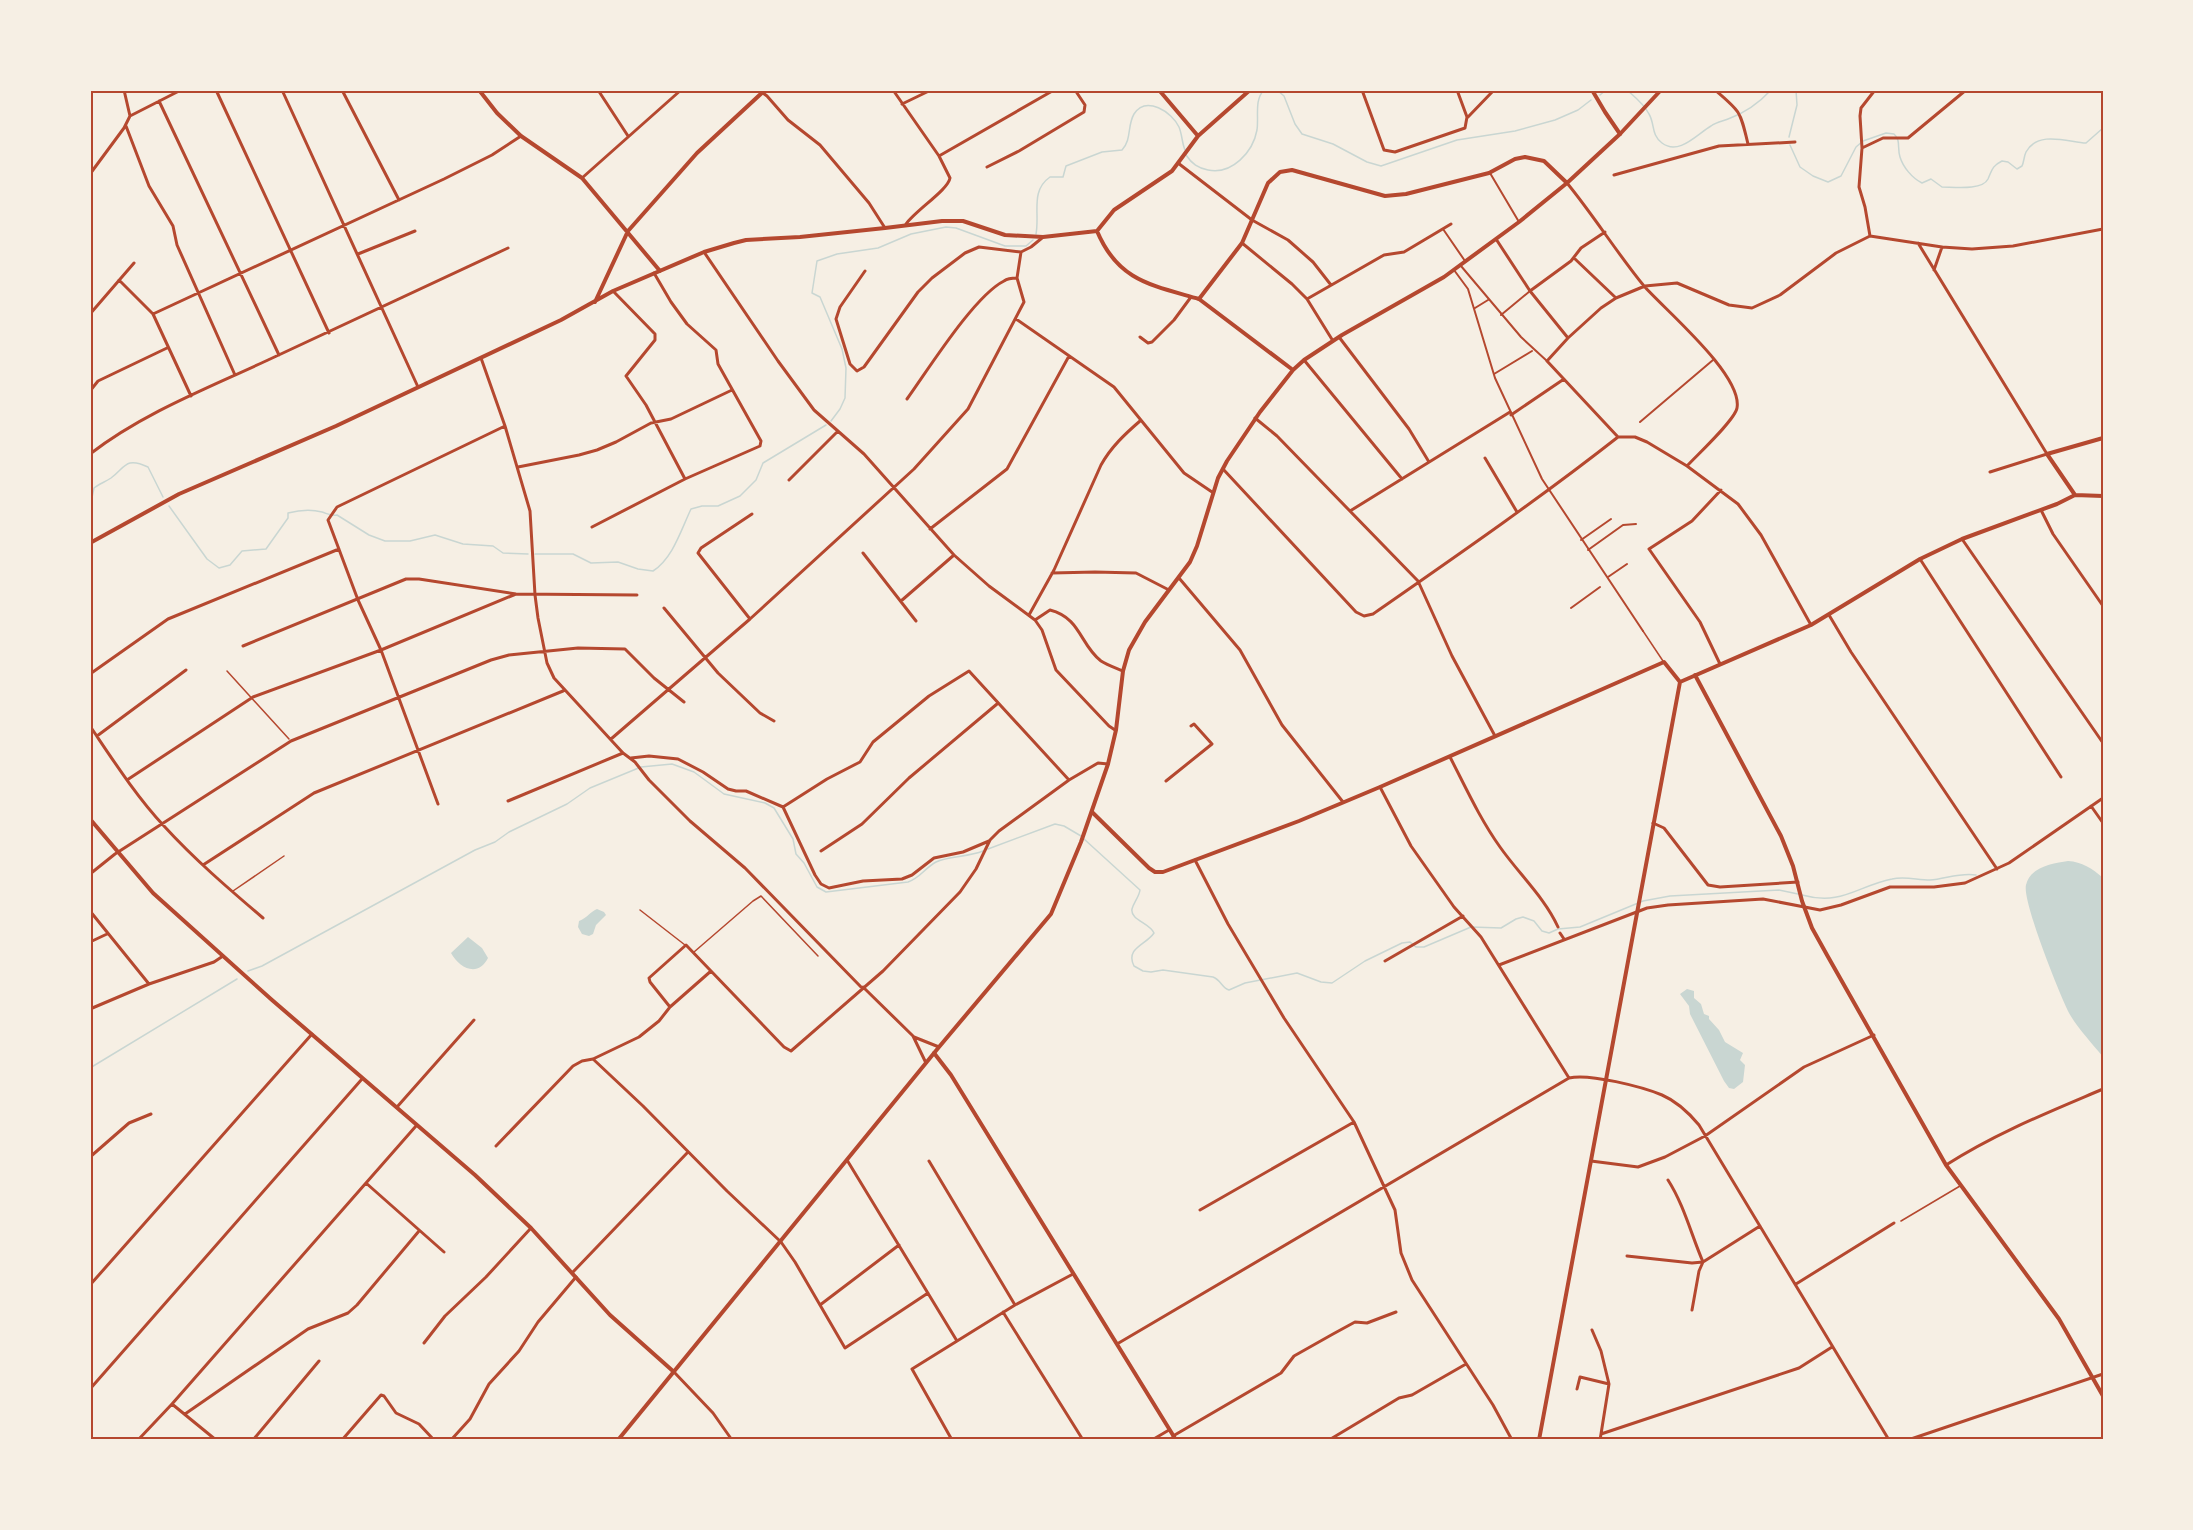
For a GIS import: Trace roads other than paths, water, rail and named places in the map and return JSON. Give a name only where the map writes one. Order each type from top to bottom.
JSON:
[{"type":"street","points":[[90,174],[126,126],[130,116],[124,90]]},
{"type":"street","points":[[130,116],[181,90]]},
{"type":"street","points":[[216,90],[329,333]]},
{"type":"street","points":[[282,90],[418,387]]},
{"type":"street","points":[[342,90],[399,200]]},
{"type":"street","points":[[478,90],[497,113],[521,136],[582,178],[660,270]]},
{"type":"street","points":[[598,90],[628,136]]},
{"type":"street","points":[[582,178],[681,90]]},
{"type":"street","points":[[893,90],[950,175],[949,184],[915,213],[906,224]]},
{"type":"street","points":[[902,104],[931,90]]},
{"type":"street","points":[[939,156],[1054,90]]},
{"type":"street","points":[[987,167],[1019,151],[1084,112],[1085,105],[1075,90]]},
{"type":"street","points":[[1159,90],[1198,136]]},
{"type":"street","points":[[90,543],[168,500],[481,358],[613,291],[704,252],[746,240],[885,228],[906,224],[961,221],[999,235],[1043,237],[1097,231],[1114,210],[1172,171],[1198,136],[1250,90]]},
{"type":"street","points":[[1362,90],[1384,150],[1395,152],[1465,128],[1467,117],[1457,90]]},
{"type":"street","points":[[1467,117],[1494,90]]},
{"type":"street","points":[[1592,90],[1620,134]]},
{"type":"street","points":[[618,1440],[782,1242],[934,1053],[1051,914],[1081,842],[1107,765],[1116,730],[1127,652],[1135,637],[1179,578],[1197,546],[1212,492],[1223,469],[1255,418],[1293,370],[1304,360],[1339,337],[1439,280],[1519,222],[1567,183],[1620,134],[1661,90]]},
{"type":"street","points":[[1715,90],[1738,110],[1748,144]]},
{"type":"street","points":[[1870,236],[1866,207],[1859,187],[1862,144],[1860,111],[1875,90]]},
{"type":"street","points":[[1953,90],[1958,96]]},
{"type":"street","points":[[1862,144],[1880,139],[1910,137],[1966,90]]},
{"type":"street","points":[[595,302],[628,231],[697,153],[762,91],[788,120],[820,145],[869,203],[885,228]]},
{"type":"street","points":[[159,101],[243,274],[279,355]]},
{"type":"street","points":[[126,126],[149,186],[173,226],[174,238],[235,375]]},
{"type":"street","points":[[153,314],[399,200],[485,158],[521,136]]},
{"type":"street","points":[[1614,175],[1708,148],[1794,142]]},
{"type":"street","points":[[1199,299],[1242,243],[1268,183],[1280,172],[1292,170],[1306,173],[1368,193],[1385,196],[1406,194],[1489,173],[1515,159],[1525,157],[1544,162],[1567,183],[1645,286],[1714,359],[1734,390],[1737,409],[1730,420],[1687,466]]},
{"type":"street","points":[[1178,164],[1252,220],[1288,240],[1312,262],[1331,285]]},
{"type":"street","points":[[1489,173],[1519,222]]},
{"type":"street","points":[[1307,299],[1384,255],[1404,252],[1451,224]]},
{"type":"street","points":[[1443,230],[1465,261]]},
{"type":"street","points":[[1547,361],[1589,318],[1616,298],[1645,286],[1677,283],[1729,305],[1755,307],[1780,295],[1852,243],[1870,236],[1942,247],[1972,249],[2013,246],[2103,230]]},
{"type":"street","points":[[358,254],[415,231]]},
{"type":"street","points":[[1097,231],[1112,259],[1130,275],[1199,299],[1293,370]]},
{"type":"street","points":[[1501,315],[1574,258],[1581,248],[1605,232]]},
{"type":"street","points":[[865,270],[840,307],[836,319],[850,364],[857,371],[864,367],[918,292],[932,278],[965,253],[979,247],[1021,252],[1043,237]]},
{"type":"street","points":[[1496,239],[1530,291],[1568,338]]},
{"type":"street","points":[[1242,243],[1307,299],[1333,341]]},
{"type":"street","points":[[1918,243],[2047,454],[2075,495]]},
{"type":"street","points":[[1934,270],[1942,247]]},
{"type":"street","points":[[90,454],[125,429],[191,396],[382,309],[508,248]]},
{"type":"street","points":[[704,252],[778,362],[814,410],[864,453],[954,555],[989,586],[1035,620],[1042,630],[1056,670],[1109,726],[1116,730]]},
{"type":"street","points":[[611,740],[750,619],[895,486],[966,412],[1024,302],[1017,278],[1021,252]]},
{"type":"street","points":[[1574,258],[1616,298]]},
{"type":"street","points":[[90,314],[134,263]]},
{"type":"street","points":[[1460,265],[1533,350],[1547,361],[1618,437]]},
{"type":"street","points":[[1454,270],[1468,289],[1494,374],[1510,413],[1548,491],[1643,631]]},
{"type":"street","points":[[592,527],[685,479],[760,446],[761,441],[716,360],[716,350],[687,324],[670,302],[654,273]]},
{"type":"street","points":[[907,399],[971,312],[1001,282],[1017,278]]},
{"type":"street","points":[[119,280],[153,314],[191,396]]},
{"type":"street","points":[[613,291],[655,334],[655,340],[626,376],[639,393],[685,479]]},
{"type":"street","points":[[1140,337],[1148,343],[1152,342],[1174,320],[1191,297]]},
{"type":"street","points":[[1474,308],[1488,300]]},
{"type":"street","points":[[1016,319],[1114,387],[1184,473],[1212,492]]},
{"type":"street","points":[[1339,337],[1409,429],[1429,462]]},
{"type":"street","points":[[90,391],[98,381],[168,348]]},
{"type":"street","points":[[1494,374],[1533,350]]},
{"type":"street","points":[[930,529],[1007,469],[1069,357]]},
{"type":"street","points":[[481,358],[518,467],[531,517],[535,595],[548,668],[563,691],[623,753],[638,765],[649,780],[690,821],[745,868],[913,1036],[926,1063]]},
{"type":"street","points":[[1640,422],[1714,359]]},
{"type":"street","points":[[1304,360],[1402,478]]},
{"type":"street","points":[[1350,511],[1564,379]]},
{"type":"street","points":[[518,467],[597,450],[654,422],[671,419],[732,390]]},
{"type":"street","points":[[1255,418],[1276,436],[1419,582],[1452,656],[1495,736]]},
{"type":"street","points":[[1029,615],[1052,573],[1105,458],[1119,439],[1140,421]]},
{"type":"street","points":[[438,804],[381,650],[358,600],[328,523],[331,514],[339,507],[505,426]]},
{"type":"street","points":[[789,480],[838,431]]},
{"type":"street","points":[[1223,469],[1312,568],[1356,612],[1364,616],[1373,614],[1419,582],[1548,491],[1618,437],[1635,437],[1687,466],[1738,504],[1757,528],[1811,625]]},
{"type":"street","points":[[1990,472],[2103,438]]},
{"type":"street","points":[[1485,458],[1517,512]]},
{"type":"street","points":[[1720,664],[1700,622],[1649,549],[1692,521],[1721,490]]},
{"type":"street","points":[[1680,682],[1811,625],[1920,559],[1962,539],[2042,510],[2075,495],[2103,496]]},
{"type":"street","points":[[2042,510],[2052,532],[2103,606]]},
{"type":"street","points":[[750,619],[701,559],[699,550],[752,514]]},
{"type":"street","points":[[1581,540],[1611,519]]},
{"type":"street","points":[[1588,550],[1623,525],[1636,524]]},
{"type":"street","points":[[1962,539],[2103,743]]},
{"type":"street","points":[[90,674],[168,619],[339,549]]},
{"type":"street","points":[[863,553],[916,621]]},
{"type":"street","points":[[901,601],[954,555]]},
{"type":"street","points":[[1920,559],[2061,777]]},
{"type":"street","points":[[1608,577],[1628,564]]},
{"type":"street","points":[[1052,573],[1136,573],[1169,590]]},
{"type":"street","points":[[1179,578],[1236,646],[1255,675],[1282,725],[1343,802]]},
{"type":"street","points":[[243,646],[401,581],[414,579],[516,594],[637,595]]},
{"type":"street","points":[[1571,608],[1600,587]]},
{"type":"street","points":[[127,780],[252,697],[381,650],[516,594]]},
{"type":"street","points":[[664,608],[706,658],[755,708],[774,721]]},
{"type":"street","points":[[1035,620],[1050,610],[1060,613],[1074,624],[1099,659],[1123,671]]},
{"type":"street","points":[[1829,615],[1851,652],[1997,869]]},
{"type":"street","points":[[90,874],[118,852],[291,741],[496,658],[578,648],[625,649],[684,702]]},
{"type":"street","points":[[1092,812],[1152,870],[1163,872],[1380,787],[1664,662],[1680,682],[1539,1440]]},
{"type":"street","points":[[97,736],[186,669]]},
{"type":"street","points":[[783,807],[861,762],[873,742],[881,735],[929,696],[969,671],[1069,780]]},
{"type":"street","points":[[1695,675],[1781,836],[1815,935],[1946,1165],[2059,1319],[2103,1396]]},
{"type":"street","points":[[203,865],[314,793],[563,691]]},
{"type":"street","points":[[821,851],[862,824],[909,777],[998,704]]},
{"type":"street","points":[[1166,781],[1212,744],[1194,724],[1191,726]]},
{"type":"street","points":[[90,726],[127,780],[163,825],[262,918]]},
{"type":"street","points":[[508,801],[623,753]]},
{"type":"street","points":[[631,758],[649,756],[678,759],[728,789],[746,791],[783,807],[819,881],[829,888],[864,881],[908,877],[934,858],[963,852],[990,840]]},
{"type":"street","points":[[1450,756],[1480,816],[1498,845],[1558,927]]},
{"type":"street","points":[[670,1007],[650,982],[650,978],[686,945],[790,1051],[898,957],[960,892],[971,877],[990,840],[999,831],[1069,780],[1098,763],[1107,765]]},
{"type":"street","points":[[1380,787],[1411,846],[1454,907],[1475,929],[1569,1078]]},
{"type":"street","points":[[1499,965],[1637,909],[1668,904],[1763,899],[1816,910],[1831,908],[1890,886],[1934,887],[1972,881],[1997,869],[2103,798]]},
{"type":"street","points":[[2091,806],[2103,823]]},
{"type":"street","points":[[90,819],[153,893],[395,1108],[475,1175],[531,1228],[610,1316],[674,1372],[713,1413],[732,1440]]},
{"type":"street","points":[[1653,823],[1664,828],[1708,885],[1720,887],[1798,882]]},
{"type":"street","points":[[1196,860],[1228,924],[1284,1018],[1354,1122],[1395,1210],[1400,1232],[1401,1253],[1408,1272],[1493,1405],[1512,1440]]},
{"type":"street","points":[[90,911],[149,984]]},
{"type":"street","points":[[1384,962],[1463,916]]},
{"type":"street","points":[[1560,933],[1564,939]]},
{"type":"street","points":[[90,942],[107,934]]},
{"type":"street","points":[[90,1009],[149,984],[214,962],[223,956]]},
{"type":"street","points":[[496,1146],[565,1073],[582,1061],[593,1059],[639,1036],[711,971]]},
{"type":"street","points":[[395,1108],[418,1086],[474,1020]]},
{"type":"street","points":[[90,1285],[312,1034]]},
{"type":"street","points":[[1591,1161],[1638,1167],[1665,1157],[1705,1136],[1804,1067],[1874,1035]]},
{"type":"street","points":[[913,1036],[939,1047]]},
{"type":"street","points":[[934,1053],[951,1075],[1174,1438],[1281,1373],[1293,1357],[1306,1349],[1355,1322],[1367,1323],[1396,1312]]},
{"type":"street","points":[[593,1059],[782,1242],[845,1348],[928,1293]]},
{"type":"street","points":[[1117,1344],[1569,1078],[1579,1075],[1605,1079],[1662,1095],[1690,1114],[1889,1440]]},
{"type":"street","points":[[90,1389],[362,1079]]},
{"type":"street","points":[[1946,1165],[1998,1135],[2103,1089]]},
{"type":"street","points":[[90,1157],[129,1123],[151,1114]]},
{"type":"street","points":[[1200,1210],[1354,1122]]},
{"type":"street","points":[[138,1440],[416,1126]]},
{"type":"street","points":[[572,1273],[688,1152]]},
{"type":"street","points":[[847,1160],[957,1341]]},
{"type":"street","points":[[929,1161],[1015,1305]]},
{"type":"street","points":[[1668,1180],[1681,1201],[1703,1262],[1699,1271],[1692,1310]]},
{"type":"street","points":[[366,1183],[444,1252]]},
{"type":"street","points":[[1795,1284],[1894,1223]]},
{"type":"street","points":[[1627,1256],[1692,1263],[1703,1262],[1760,1226]]},
{"type":"street","points":[[424,1343],[445,1316],[486,1277],[531,1228]]},
{"type":"street","points":[[185,1414],[308,1329],[348,1313],[420,1231]]},
{"type":"street","points":[[820,1305],[899,1245]]},
{"type":"street","points":[[952,1440],[912,1368],[1003,1312],[1073,1274]]},
{"type":"street","points":[[451,1440],[470,1419],[489,1384],[519,1351],[576,1277]]},
{"type":"street","points":[[1003,1312],[1083,1440]]},
{"type":"street","points":[[1592,1330],[1601,1350],[1609,1384],[1600,1440]]},
{"type":"street","points":[[1601,1434],[1799,1368],[1832,1347]]},
{"type":"street","points":[[253,1440],[319,1361]]},
{"type":"street","points":[[1329,1440],[1399,1398],[1412,1395],[1466,1363]]},
{"type":"street","points":[[1908,1440],[2103,1374]]},
{"type":"street","points":[[1578,1389],[1580,1377],[1609,1384]]},
{"type":"street","points":[[342,1440],[381,1395],[396,1413],[419,1424],[434,1440]]},
{"type":"street","points":[[172,1404],[216,1440]]},
{"type":"street","points":[[1152,1440],[1169,1430]]},
{"type":"lane","points":[[1643,631],[1664,662]]},
{"type":"lane","points":[[227,671],[291,741]]},
{"type":"lane","points":[[232,891],[284,856]]},
{"type":"lane","points":[[693,953],[761,896],[818,956]]},
{"type":"lane","points":[[640,910],[686,945]]},
{"type":"lane","points":[[1901,1221],[1961,1186]]},
{"type":"waterway","points":[[1186,155],[1195,165],[1217,171],[1240,160],[1255,138],[1258,104],[1264,90]]},
{"type":"waterway","points":[[1277,90],[1284,96],[1295,124],[1302,134],[1333,144],[1367,162],[1381,166],[1457,140],[1515,131],[1555,120],[1578,110],[1591,100]]},
{"type":"waterway","points":[[1600,95],[1606,90]]},
{"type":"waterway","points":[[1627,90],[1647,110],[1659,140],[1668,146],[1675,147],[1688,142],[1715,124],[1746,111],[1771,90]]},
{"type":"waterway","points":[[1789,137],[1797,105],[1796,90]]},
{"type":"waterway","points":[[1036,234],[1038,196],[1044,183],[1050,177],[1063,177],[1066,166],[1102,152],[1122,150],[1127,141],[1134,114],[1139,108],[1152,106],[1171,116],[1179,127],[1185,150]]},
{"type":"waterway","points":[[1790,145],[1800,167],[1828,182],[1841,176],[1856,147],[1863,141],[1886,133],[1894,134],[1903,165],[1918,181],[1922,183],[1931,179],[1942,187],[1967,188],[1985,183],[1994,167],[2002,161],[2008,162],[2017,169],[2022,166],[2026,152],[2038,141],[2054,139],[2086,143],[2103,128]]},
{"type":"waterway","points":[[831,421],[845,398],[846,368],[842,349],[820,297],[812,293],[817,261],[837,254],[878,248],[911,234],[946,227],[956,228],[1005,246],[1026,246],[1033,240]]},
{"type":"waterway","points":[[535,554],[573,554],[591,563],[618,562],[653,571],[671,551],[691,509],[718,506],[740,496],[756,480],[763,463],[826,425]]},
{"type":"waterway","points":[[90,507],[94,488],[130,463],[148,467],[163,497]]},
{"type":"waterway","points":[[169,506],[207,559],[219,568],[230,565],[242,551],[266,549],[288,518],[288,513],[305,510],[337,515],[369,535],[385,541],[410,541],[435,535],[463,544],[493,546],[503,553],[528,554]]},
{"type":"waterway","points":[[248,971],[262,966],[475,850],[495,842],[509,832],[567,804],[590,788],[641,767],[672,764],[694,772],[724,794],[765,803],[774,808],[793,839],[796,854],[804,863],[817,887],[826,892],[908,882],[936,862],[983,851]]},
{"type":"waterway","points":[[988,849],[1055,824],[1064,826],[1081,836]]},
{"type":"waterway","points":[[1084,839],[1140,890],[1132,913],[1154,933],[1134,951],[1132,955],[1134,966],[1143,971],[1163,970],[1213,977],[1229,990],[1245,983],[1297,973],[1321,982],[1332,983],[1365,961],[1402,943],[1410,942],[1416,947],[1424,947],[1471,927],[1501,928],[1523,917],[1534,921],[1542,931],[1549,933],[1558,929],[1580,927],[1643,901],[1670,896],[1779,890],[1798,894]]},
{"type":"waterway","points":[[1802,895],[1816,898],[1839,897],[1897,878],[1930,880],[1959,875],[1976,875]]},
{"type":"waterway","points":[[90,1068],[237,979]]}]
